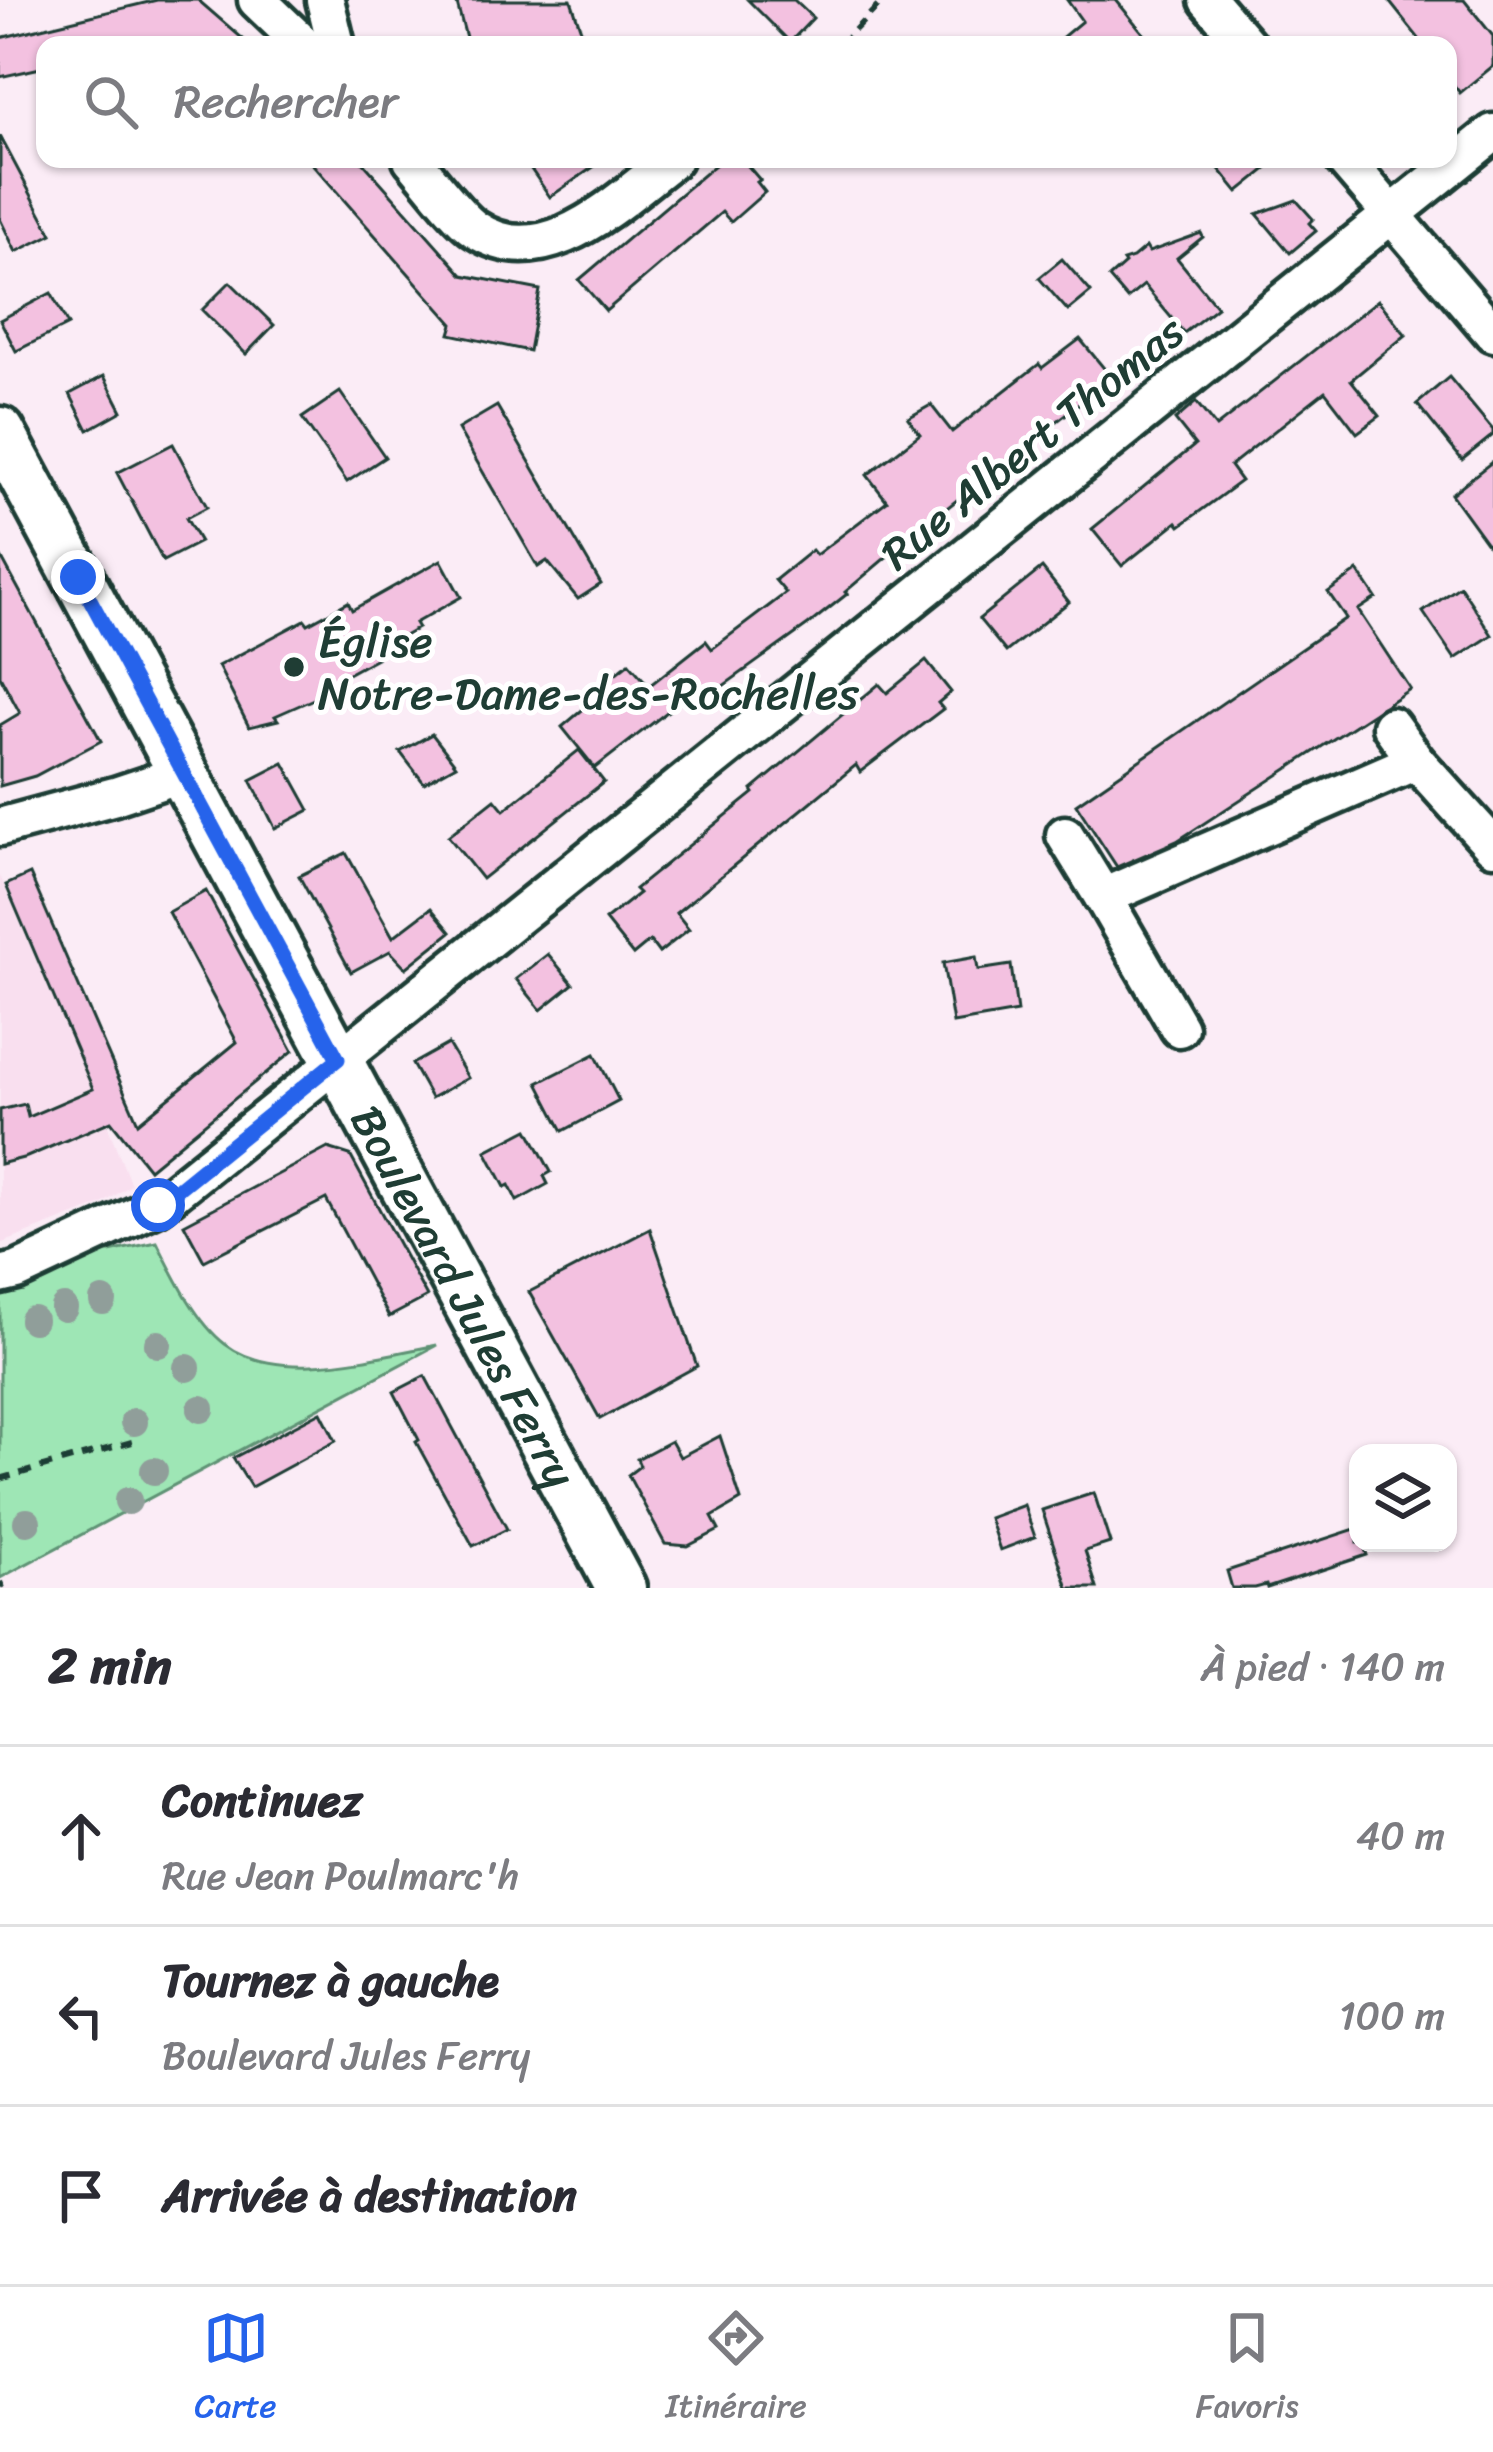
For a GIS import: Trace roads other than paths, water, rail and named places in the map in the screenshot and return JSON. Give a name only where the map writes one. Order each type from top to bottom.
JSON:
[{"type":"street","points":[[256,0],[294,36]]},
{"type":"street","points":[[326,0],[334,36]]},
{"type":"street","points":[[1208,0],[1239,36]]},
{"type":"street","name":"Rue Albert Thomas","points":[[1457,162],[1493,133]]},
{"type":"street","points":[[420,168],[473,228],[510,245],[550,242],[585,225],[661,168]]},
{"type":"street","points":[[1352,168],[1493,333]]},
{"type":"street","name":"Rue Albert Thomas","points":[[0,1275],[158,1205],[1450,168]]},
{"type":"street","name":"Boulevard Jules Ferry","points":[[2,440],[621,1588]]},
{"type":"street","points":[[1390,726],[1493,846]]},
{"type":"street","points":[[1103,897],[1416,761]]},
{"type":"street","points":[[0,827],[184,773]]},
{"type":"street","points":[[1065,835],[1179,1028]]},
{"type":"place","name":"Église Notre-Dame-des-Rochelles","points":[[294,667]]}]
